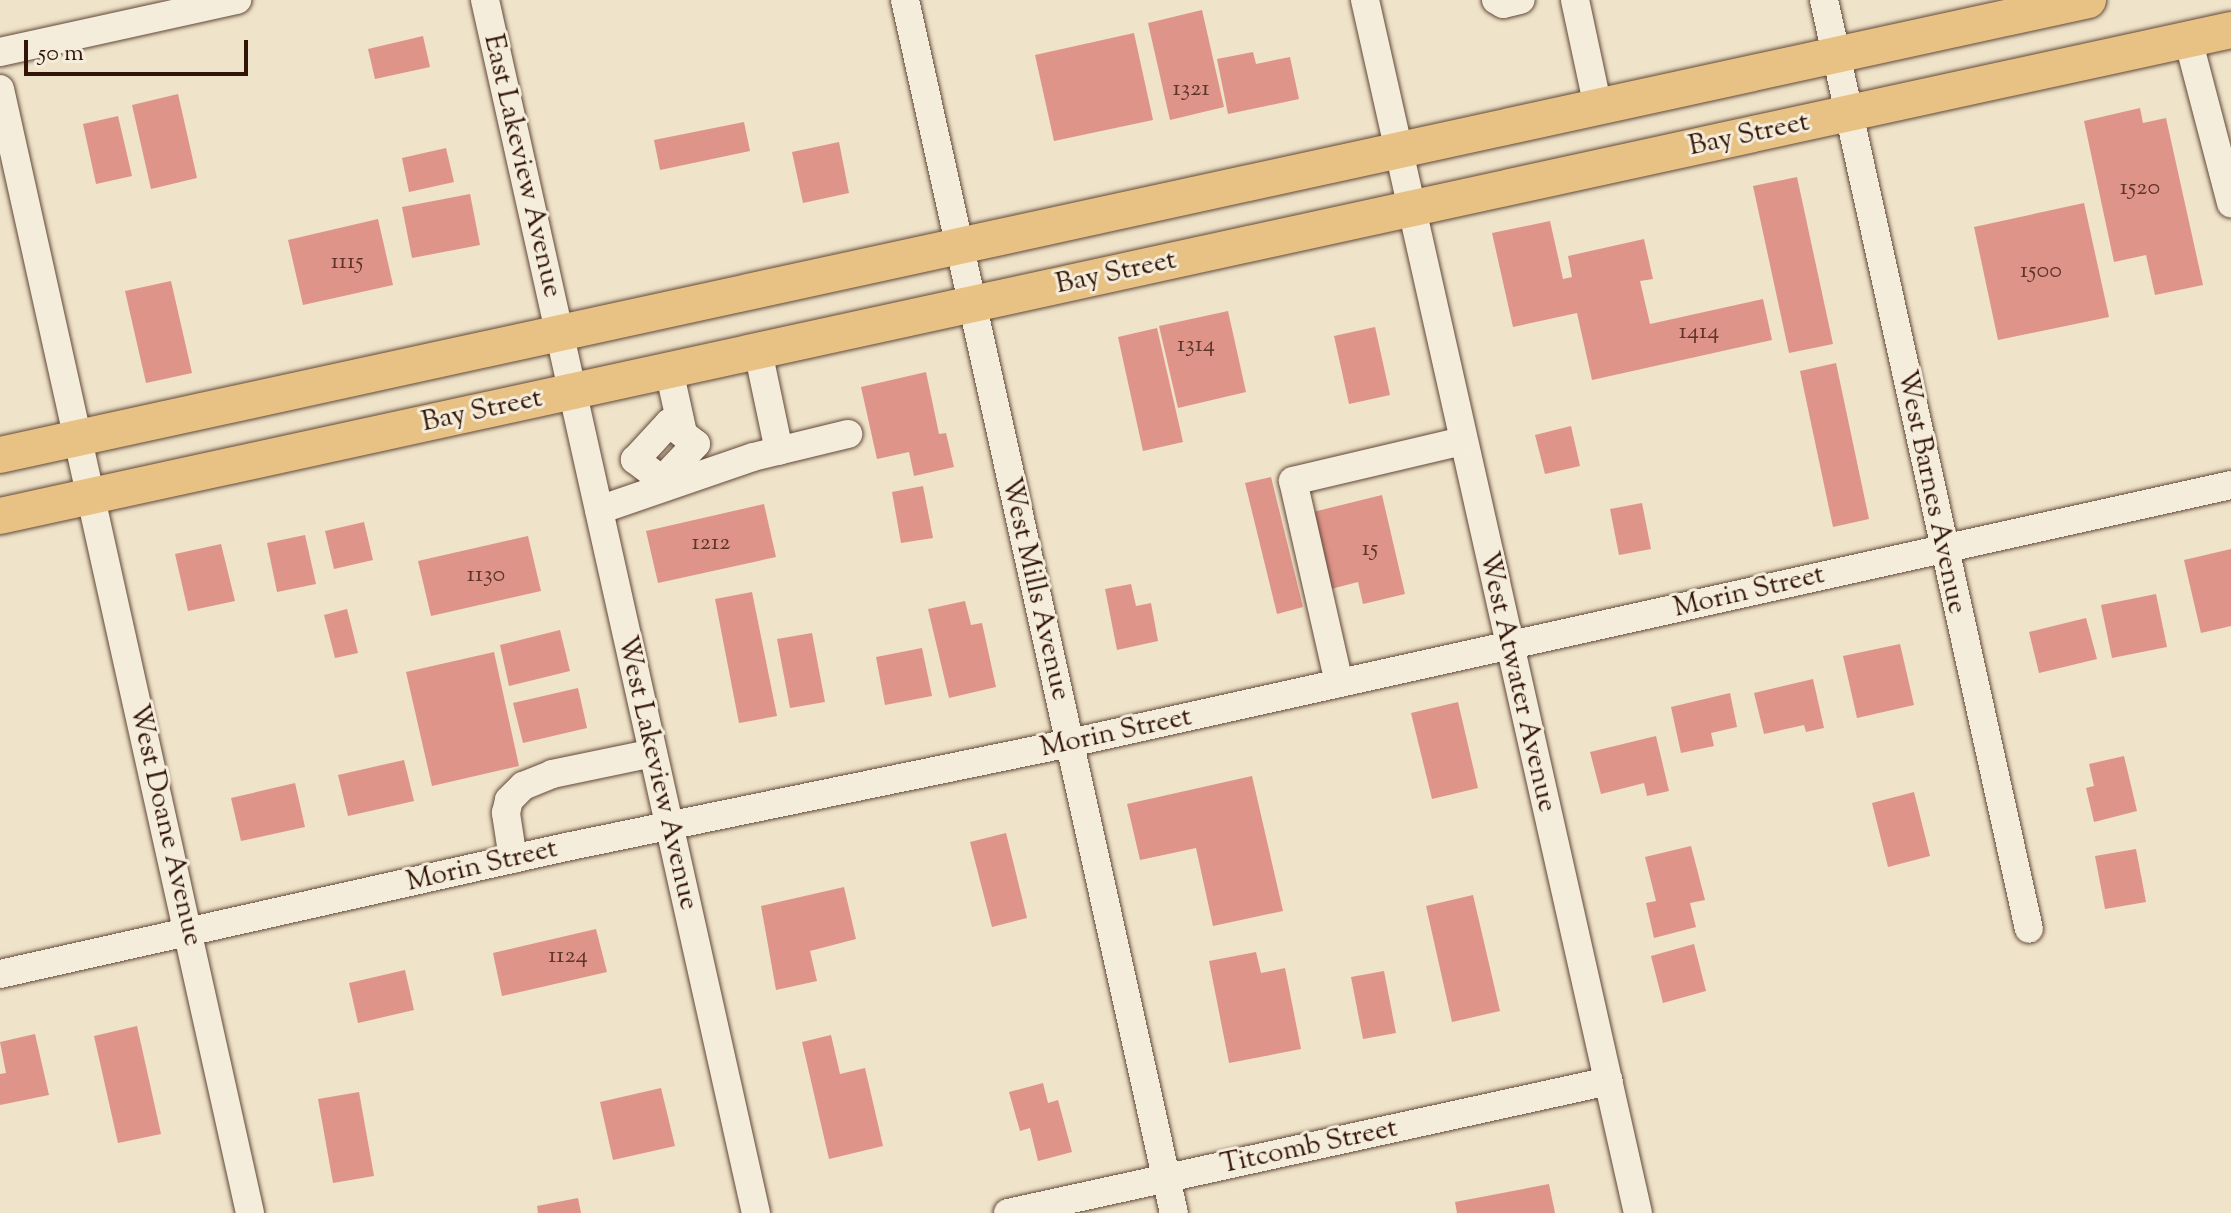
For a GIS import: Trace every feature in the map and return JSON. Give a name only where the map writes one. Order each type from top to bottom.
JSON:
[{"type":"main road","points":[[0,455],[2088,0]]},
{"type":"main road","name":"Bay Street","points":[[0,516],[2231,30]]},
{"type":"street","points":[[0,52],[237,0]]},
{"type":"street","name":"East Lakeview Avenue","points":[[485,0],[560,333]]},
{"type":"street","name":"West Mills Avenue","points":[[905,0],[970,305],[1174,1213]]},
{"type":"street","name":"West Atwater Avenue","points":[[1365,0],[1638,1213]]},
{"type":"street","points":[[1496,0],[1503,4],[1521,0]]},
{"type":"street","points":[[1575,0],[1598,107]]},
{"type":"street","name":"West Barnes Avenue","points":[[1824,0],[2029,929]]},
{"type":"street","points":[[2188,39],[2231,203]]},
{"type":"street","name":"West Doane Avenue","points":[[0,89],[190,932],[250,1213]]},
{"type":"street","name":"West Lakeview Avenue","points":[[560,333],[756,1213]]},
{"type":"street","points":[[758,351],[779,451]]},
{"type":"street","points":[[636,497],[646,468],[635,460],[669,423],[683,433],[669,370]]},
{"type":"street","points":[[599,510],[779,451],[848,434]]},
{"type":"street","points":[[1339,683],[1293,481],[1462,441]]},
{"type":"street","name":"Morin Street","points":[[0,974],[513,859],[1070,743],[2231,485]]},
{"type":"street","points":[[513,859],[506,813],[509,800],[523,786],[552,774],[653,753]]},
{"type":"street","name":"Titcomb Street","points":[[1008,1213],[1609,1081]]},
{"type":"building","points":[[1202,10],[1224,107],[1170,120],[1148,23]]},
{"type":"building","points":[[1134,33],[1153,120],[1054,141],[1035,55]]},
{"type":"building","points":[[423,36],[430,67],[375,79],[368,49]]},
{"type":"building","points":[[1253,52],[1256,64],[1290,57],[1299,99],[1228,114],[1217,59]]},
{"type":"building","points":[[178,94],[197,178],[151,189],[132,105]]},
{"type":"building","points":[[2140,108],[2143,123],[2166,118],[2203,285],[2155,295],[2146,255],[2114,262],[2084,121]]},
{"type":"building","points":[[118,116],[132,176],[96,184],[83,124]]},
{"type":"building","points":[[744,122],[750,151],[660,170],[654,140]]},
{"type":"building","points":[[839,142],[849,193],[803,203],[792,152]]},
{"type":"building","points":[[446,148],[454,182],[409,192],[402,158]]},
{"type":"building","points":[[1797,177],[1833,344],[1789,353],[1753,186]]},
{"type":"building","points":[[470,194],[480,245],[412,258],[402,207]]},
{"type":"building","points":[[2084,203],[2109,317],[1998,340],[1974,227]]},
{"type":"building","points":[[378,219],[393,285],[303,305],[288,240]]},
{"type":"building","points":[[1550,221],[1563,279],[1572,277],[1568,256],[1644,239],[1653,279],[1640,281],[1650,324],[1763,299],[1772,340],[1592,380],[1577,313],[1513,327],[1492,233]]},
{"type":"building","points":[[171,281],[192,373],[146,383],[125,291]]},
{"type":"building","points":[[1228,311],[1246,392],[1178,408],[1159,326]]},
{"type":"building","points":[[1375,327],[1390,395],[1349,404],[1334,336]]},
{"type":"building","points":[[1157,328],[1183,442],[1143,451],[1118,337]]},
{"type":"building","points":[[1836,363],[1869,519],[1833,527],[1800,371]]},
{"type":"building","points":[[926,372],[939,434],[946,433],[954,467],[914,476],[909,452],[877,459],[861,387]]},
{"type":"building","points":[[1571,426],[1580,466],[1545,474],[1535,435]]},
{"type":"building","points":[[1271,477],[1303,607],[1277,614],[1245,483]]},
{"type":"building","points":[[923,486],[933,538],[901,543],[892,492]]},
{"type":"building","points":[[1382,495],[1405,594],[1363,604],[1358,582],[1331,589],[1313,512]]},
{"type":"building","points":[[1642,503],[1651,549],[1619,555],[1610,509]]},
{"type":"building","points":[[764,504],[776,557],[658,583],[646,531]]},
{"type":"building","points":[[364,522],[373,560],[334,569],[325,531]]},
{"type":"building","points":[[305,535],[316,584],[277,592],[267,543]]},
{"type":"building","points":[[528,536],[541,591],[431,616],[418,561]]},
{"type":"building","points":[[221,544],[235,601],[188,611],[175,554]]},
{"type":"building","points":[[2231,549],[2231,626],[2201,633],[2184,560]]},
{"type":"building","points":[[1131,584],[1136,606],[1151,603],[1158,641],[1117,650],[1105,589]]},
{"type":"building","points":[[752,592],[777,716],[739,723],[715,599]]},
{"type":"building","points":[[2156,594],[2167,647],[2112,658],[2101,605]]},
{"type":"building","points":[[965,601],[971,625],[982,623],[996,687],[949,698],[928,609]]},
{"type":"building","points":[[347,609],[358,653],[335,658],[324,615]]},
{"type":"building","points":[[2086,618],[2097,659],[2039,673],[2029,632]]},
{"type":"building","points":[[560,630],[570,671],[509,686],[500,645]]},
{"type":"building","points":[[812,633],[825,702],[790,708],[777,639]]},
{"type":"building","points":[[1900,644],[1914,705],[1857,718],[1843,656]]},
{"type":"building","points":[[922,648],[932,696],[885,705],[876,657]]},
{"type":"building","points":[[494,652],[519,766],[432,786],[406,672]]},
{"type":"building","points":[[1813,679],[1824,728],[1806,732],[1804,725],[1764,734],[1754,693]]},
{"type":"building","points":[[578,688],[587,728],[523,743],[513,703]]},
{"type":"building","points":[[1730,693],[1737,727],[1711,733],[1714,746],[1681,753],[1671,707]]},
{"type":"building","points":[[1458,702],[1478,788],[1432,799],[1411,713]]},
{"type":"building","points":[[1656,736],[1669,791],[1647,796],[1644,783],[1601,794],[1590,752]]},
{"type":"building","points":[[2124,756],[2137,811],[2094,822],[2086,788],[2094,786],[2089,764]]},
{"type":"building","points":[[404,760],[414,801],[348,816],[338,775]]},
{"type":"building","points":[[1252,776],[1283,911],[1213,926],[1196,848],[1140,860],[1127,804]]},
{"type":"building","points":[[295,783],[305,827],[241,841],[231,798]]},
{"type":"building","points":[[1914,792],[1930,856],[1888,867],[1872,803]]},
{"type":"building","points":[[1006,833],[1027,918],[992,927],[970,842]]},
{"type":"building","points":[[1691,846],[1705,900],[1690,903],[1696,927],[1654,938],[1646,903],[1656,901],[1645,857]]},
{"type":"building","points":[[2136,849],[2146,902],[2105,909],[2095,856]]},
{"type":"building","points":[[844,887],[856,939],[810,951],[817,981],[776,990],[761,906]]},
{"type":"building","points":[[1473,895],[1500,1011],[1452,1022],[1426,906]]},
{"type":"building","points":[[596,929],[607,972],[502,996],[493,953]]},
{"type":"building","points":[[1694,944],[1706,991],[1663,1003],[1651,956]]},
{"type":"building","points":[[1256,952],[1261,973],[1285,968],[1301,1049],[1229,1063],[1209,961]]},
{"type":"building","points":[[405,970],[414,1010],[358,1023],[349,983]]},
{"type":"building","points":[[1384,971],[1396,1033],[1363,1039],[1351,977]]},
{"type":"building","points":[[137,1026],[161,1134],[118,1143],[94,1036]]},
{"type":"building","points":[[35,1034],[49,1095],[0,1105],[0,1074],[6,1073],[0,1042]]},
{"type":"building","points":[[831,1035],[840,1074],[865,1068],[883,1146],[829,1159],[802,1042]]},
{"type":"building","points":[[1043,1083],[1048,1103],[1058,1100],[1072,1152],[1038,1161],[1030,1128],[1020,1131],[1009,1092]]},
{"type":"building","points":[[661,1088],[675,1146],[613,1160],[600,1102]]},
{"type":"building","points":[[359,1092],[374,1176],[333,1183],[318,1099]]},
{"type":"building","points":[[1549,1184],[1555,1213],[1457,1213],[1455,1202]]},
{"type":"building","points":[[578,1198],[581,1213],[538,1213],[537,1206]]}]
